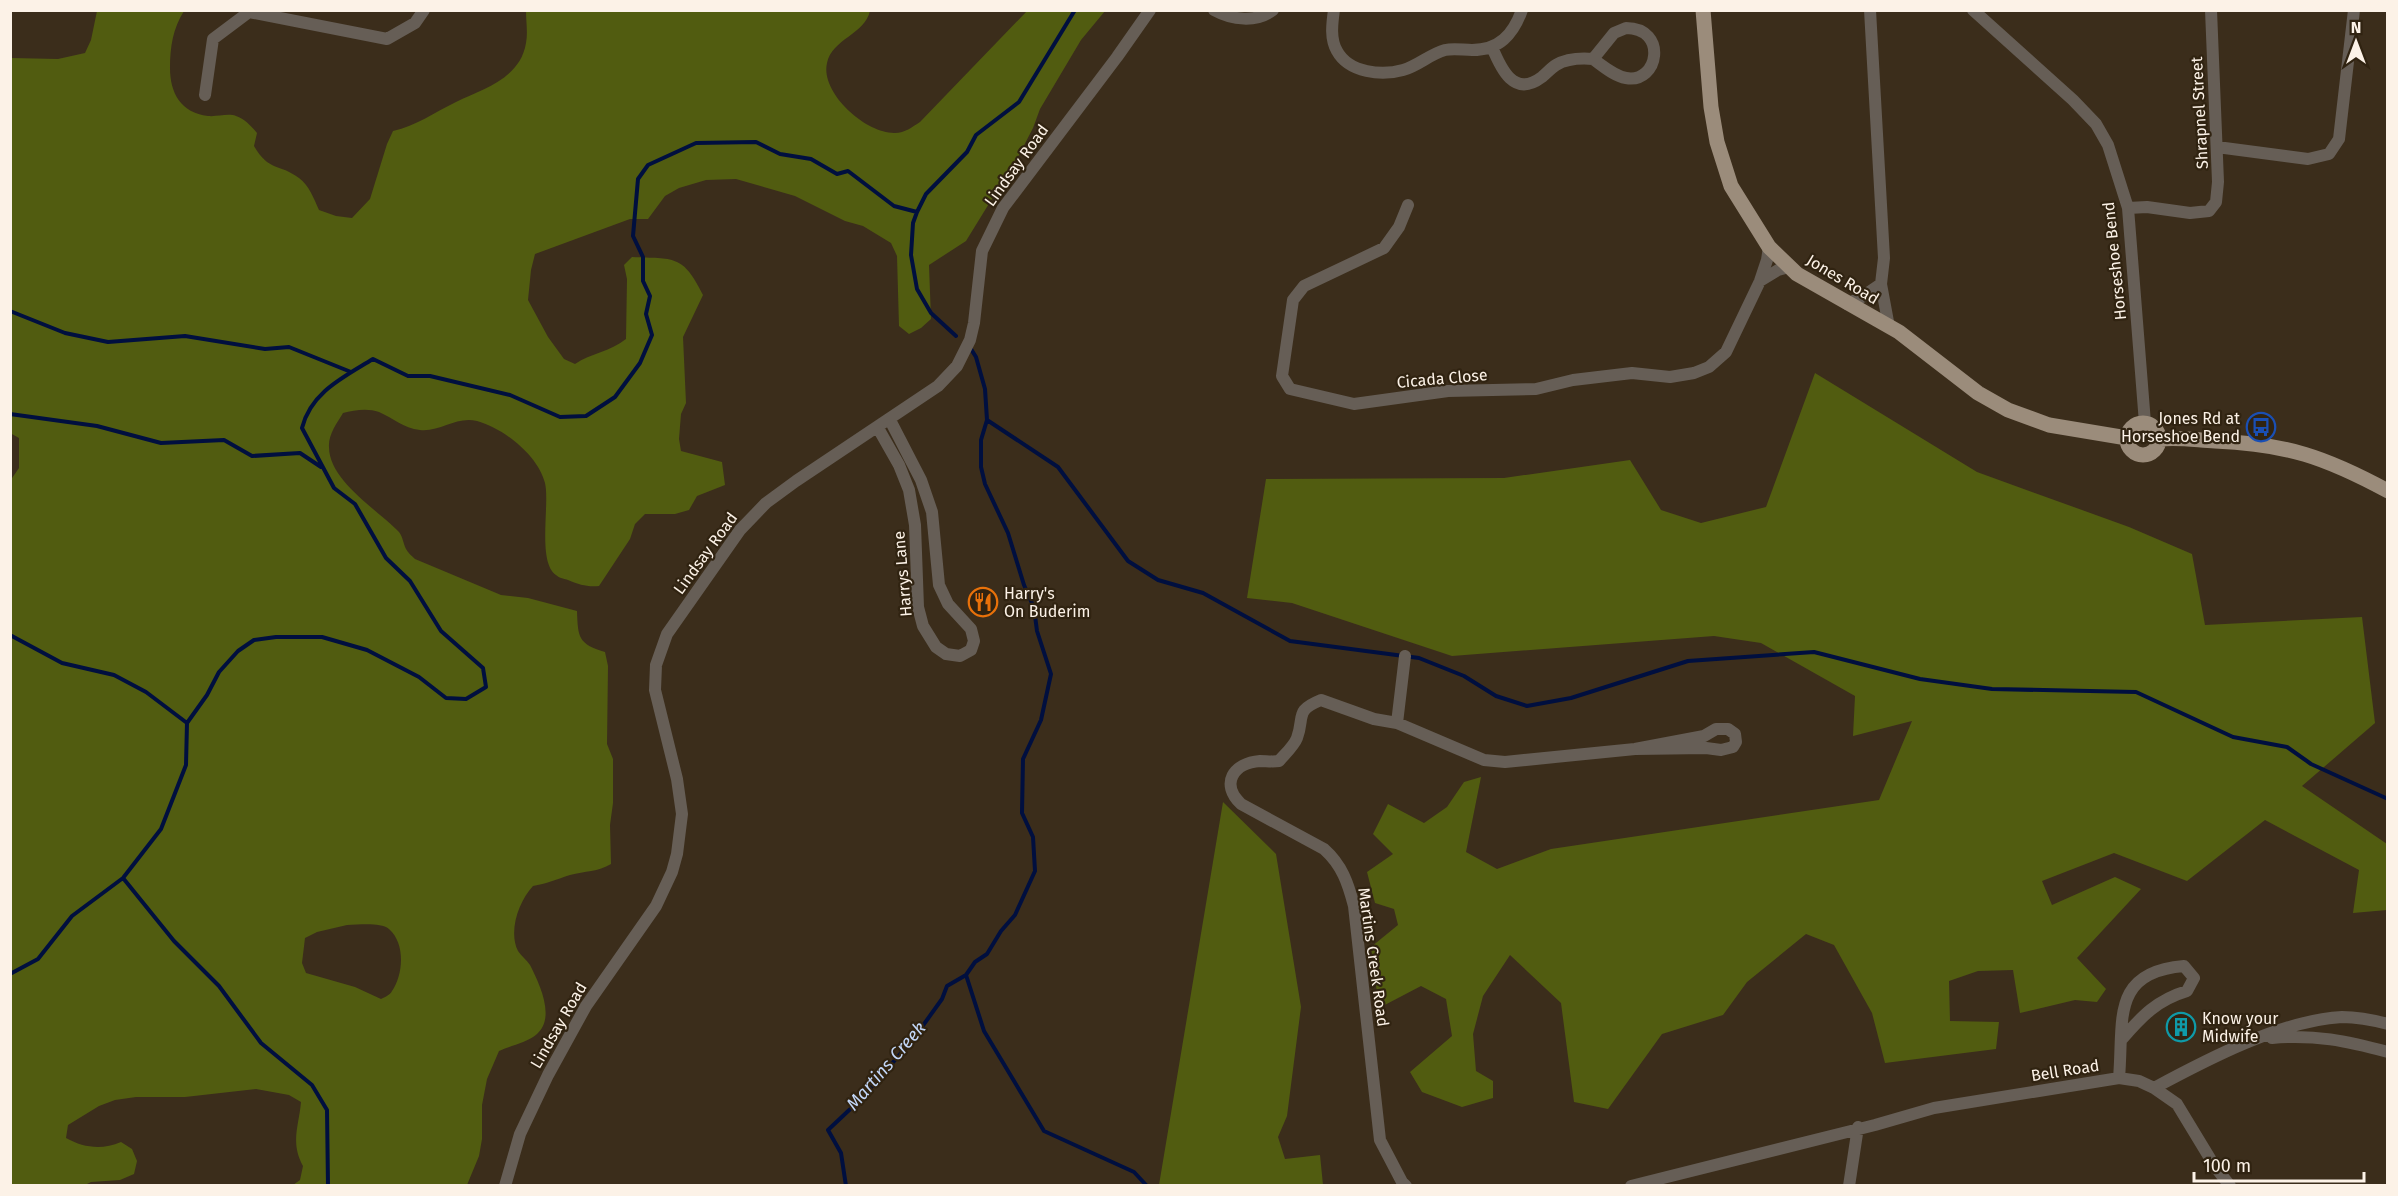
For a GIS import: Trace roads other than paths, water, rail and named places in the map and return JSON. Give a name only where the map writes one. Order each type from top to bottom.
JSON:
[{"type":"main road","name":"Jones Road","points":[[1703,10],[1711,107],[1717,142],[1731,186],[1769,247],[1789,267],[1847,304],[1899,332],[1978,393],[2008,410],[2049,425],[2127,438]]},
{"type":"main road","points":[[2145,423],[2156,428],[2160,439],[2154,451],[2143,455],[2131,450],[2127,438],[2133,427],[2145,423]]},
{"type":"main road","points":[[2160,439],[2190,438],[2253,443],[2295,450],[2344,468],[2388,491]]},
{"type":"street","points":[[205,95],[213,39],[249,12],[387,39],[415,23],[424,10]]},
{"type":"street","name":"Lindsay Road","points":[[505,1185],[520,1134],[548,1075],[586,1006],[657,906],[675,863],[681,833],[680,794],[656,690],[656,665],[667,634],[752,516],[796,481],[938,386],[957,366],[970,340],[974,323],[982,251],[1003,208],[1111,66],[1150,10]]},
{"type":"street","points":[[1214,10],[1230,18],[1244,19],[1262,16],[1273,10]]},
{"type":"street","points":[[1334,10],[1332,26],[1337,51],[1358,69],[1374,73],[1404,70],[1443,50],[1481,50],[1492,47],[1509,36],[1522,10]]},
{"type":"street","points":[[1870,10],[1884,258],[1881,284],[1889,327]]},
{"type":"street","name":"Horseshoe Bend","points":[[1973,10],[2073,100],[2096,124],[2108,145],[2128,208],[2145,423]]},
{"type":"street","name":"Shrapnel Street","points":[[2128,208],[2147,207],[2190,213],[2209,211],[2216,202],[2218,182],[2211,10]]},
{"type":"street","points":[[2217,147],[2308,159],[2329,153],[2339,139],[2354,10]]},
{"type":"street","points":[[1492,47],[1504,73],[1510,80],[1527,84],[1536,81],[1557,64],[1568,60],[1593,58],[1616,75],[1633,78],[1646,73],[1650,68],[1654,61],[1653,44],[1646,33],[1634,28],[1626,28],[1614,33],[1593,58]]},
{"type":"street","name":"Cicada Close","points":[[1408,205],[1399,227],[1384,248],[1304,286],[1293,300],[1282,376],[1290,389],[1354,404],[1448,391],[1536,389],[1573,380],[1632,373],[1670,377],[1695,373],[1709,367],[1726,352],[1760,281],[1769,247]]},
{"type":"street","points":[[1760,281],[1778,270],[1789,267]]},
{"type":"street","points":[[1847,304],[1881,284]]},
{"type":"street","name":"Harrys Lane","points":[[878,428],[899,465],[909,490],[915,525],[918,607],[923,626],[936,647],[946,654],[960,656],[971,650],[974,641],[971,629],[948,604],[939,585],[932,512],[921,480],[890,420]]},
{"type":"street","points":[[1397,723],[1405,656]]},
{"type":"street","name":"Martins Creek Road","points":[[1406,1185],[1402,1182],[1380,1140],[1354,906],[1348,884],[1335,858],[1324,849],[1241,804],[1230,789],[1231,778],[1237,770],[1258,761],[1279,761],[1296,741],[1300,714],[1308,705],[1321,700],[1374,719],[1397,723],[1484,760],[1505,762],[1635,749],[1706,748],[1720,750],[1733,747],[1736,742],[1735,734],[1728,729],[1716,729],[1704,736],[1635,749]]},
{"type":"street","points":[[2119,1078],[2122,1013],[2125,999],[2141,978],[2165,967],[2184,966],[2194,978],[2187,991],[2172,996],[2147,1011],[2122,1039]]},
{"type":"street","points":[[2154,1088],[2196,1065],[2310,1021],[2343,1017],[2388,1024]]},
{"type":"street","points":[[2256,1040],[2299,1035],[2340,1039],[2388,1052]]},
{"type":"street","name":"Bell Road","points":[[1858,1128],[1934,1107],[2119,1078],[2139,1081],[2177,1104],[2214,1165],[2230,1185]]},
{"type":"street","points":[[1631,1185],[1858,1128],[1850,1185]]},
{"type":"waterway","name":"Martins Creek","points":[[956,336],[931,313],[917,289],[911,255],[913,223],[917,212],[926,194],[967,152],[976,135],[1019,102],[1075,10]]},
{"type":"waterway","points":[[10,974],[38,959],[72,916],[123,878],[161,829],[186,765],[187,723],[207,695],[219,672],[238,651],[254,640],[276,637],[322,637],[367,650],[419,677],[446,698],[466,699],[486,687],[483,668],[441,631],[410,581],[386,558],[355,504],[334,488],[302,428],[306,415],[330,387],[373,359],[408,376],[430,376],[510,395],[560,417],[586,416],[615,397],[640,363],[652,335],[646,314],[650,296],[643,281],[643,257],[633,236],[638,179],[648,165],[696,143],[756,142],[780,154],[811,159],[837,174],[848,171],[894,206],[917,212]]},
{"type":"waterway","points":[[10,311],[65,333],[108,342],[185,336],[265,349],[289,347],[351,372]]},
{"type":"waterway","name":"Martins Creek","points":[[846,1186],[841,1153],[828,1130],[863,1097],[914,1038],[942,999],[947,986],[966,975],[975,962],[987,954],[1001,931],[1015,915],[1035,871],[1033,837],[1022,813],[1023,759],[1041,720],[1051,674],[1037,631],[1034,608],[1024,585],[1008,533],[985,484],[981,467],[981,440],[987,420],[985,389],[976,357],[971,349]]},
{"type":"waterway","points":[[10,414],[97,426],[161,443],[224,440],[252,456],[300,453],[321,467]]},
{"type":"waterway","points":[[987,420],[1058,467],[1128,561],[1158,580],[1203,593],[1290,641],[1419,658],[1464,676],[1496,696],[1527,706],[1571,698],[1688,661],[1814,652],[1920,679],[1992,689],[2136,692],[2233,737],[2287,747],[2311,764],[2388,799]]},
{"type":"waterway","points":[[10,635],[62,663],[114,675],[146,692],[187,723]]},
{"type":"waterway","points":[[123,878],[174,941],[219,986],[261,1043],[312,1085],[327,1110],[328,1186]]},
{"type":"waterway","points":[[966,975],[984,1031],[1044,1131],[1134,1172],[1147,1186]]},
{"type":"place","name":"Jones Rd at Horseshoe Bend","points":[[2261,427]]},
{"type":"place","name":"Harry's On Buderim","points":[[983,602]]},
{"type":"place","name":"Know your Midwife","points":[[2181,1027]]}]
